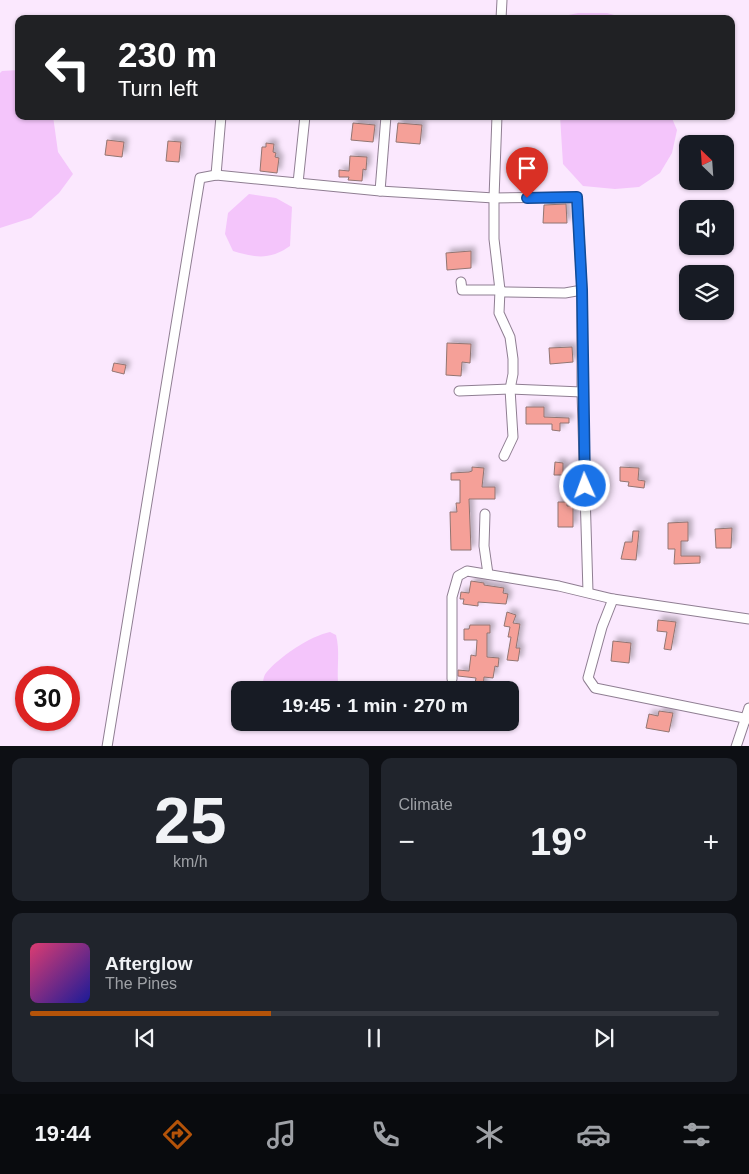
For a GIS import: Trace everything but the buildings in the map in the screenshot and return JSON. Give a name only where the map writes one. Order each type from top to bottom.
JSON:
[{"type":"street","points":[[501,15],[502,0]]},
{"type":"street","points":[[216,175],[221,120]]},
{"type":"street","points":[[298,183],[305,120]]},
{"type":"street","points":[[380,191],[386,120]]},
{"type":"street","points":[[497,120],[494,239],[500,290],[499,313],[510,337],[513,359],[510,389],[513,437],[504,456]]},
{"type":"street","points":[[107,746],[200,178],[216,175],[380,191],[494,198],[577,197],[582,290],[582,392],[588,592]]},
{"type":"street","points":[[461,282],[462,290],[555,293],[582,290]]},
{"type":"street","points":[[459,391],[510,389],[582,392]]},
{"type":"street","points":[[485,514],[484,546],[488,574]]},
{"type":"street","points":[[452,679],[452,598],[458,576],[467,571],[588,592],[613,599],[749,619]]},
{"type":"street","points":[[613,599],[602,627],[588,678],[595,688],[747,719]]},
{"type":"street","points":[[736,746],[747,719],[749,708]]},
{"type":"shaded area","points":[[607,13],[614,15],[568,15]]},
{"type":"shaded area","points":[[15,70],[15,120],[54,120],[58,152],[73,174],[59,193],[31,218],[0,228],[0,73],[2,71]]},
{"type":"shaded area","points":[[560,120],[673,120],[677,130],[672,153],[660,173],[639,187],[615,189],[583,186],[563,164]]},
{"type":"shaded area","points":[[249,194],[276,198],[292,207],[290,246],[283,251],[269,256],[256,256],[233,251],[225,234],[228,213]]},
{"type":"shaded area","points":[[330,632],[336,635],[338,681],[263,681],[265,675],[279,660],[295,648],[322,634]]},
{"type":"route","points":[[527,198],[577,197],[582,290],[582,392],[585,486]]}]
